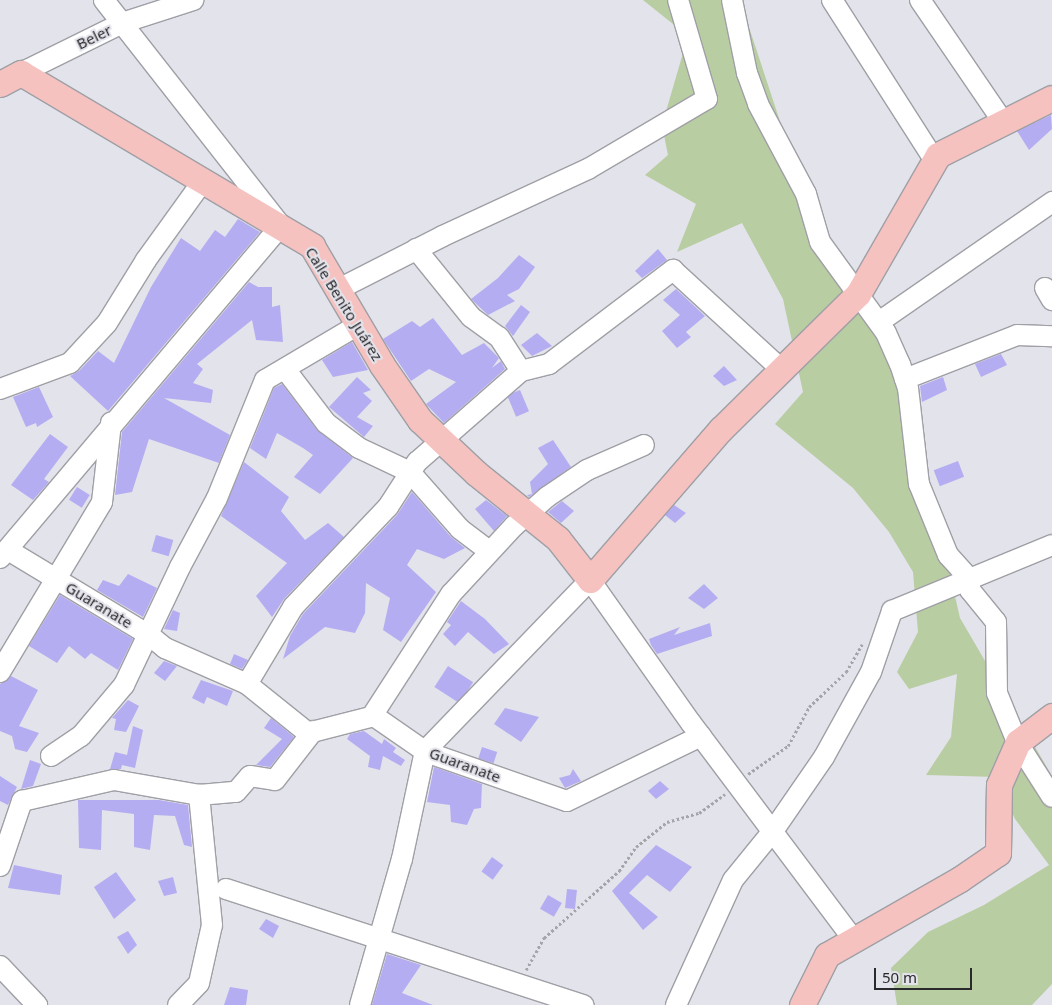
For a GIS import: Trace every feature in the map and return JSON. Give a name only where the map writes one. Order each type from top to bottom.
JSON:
[{"type":"main road","name":"Calle Benito Juárez","points":[[11,78],[204,181],[312,246],[358,325],[420,420],[439,440],[558,539],[590,580]]},
{"type":"main road","points":[[590,580],[721,429],[858,294],[938,155],[1052,98]]},
{"type":"main road","points":[[802,1005],[827,955],[960,879],[998,853],[1000,785],[1018,742],[1052,716]]},
{"type":"street","points":[[4,554],[111,423],[281,226],[104,0]]},
{"type":"street","name":"Beler","points":[[11,78],[122,24],[193,0]]},
{"type":"street","points":[[337,290],[416,249],[588,169],[706,99],[678,0]]},
{"type":"street","points":[[732,0],[747,73],[758,104],[806,194],[820,242],[878,322],[905,379],[919,484],[948,555],[969,578],[970,590],[996,622],[997,693],[1018,742],[1052,797]]},
{"type":"street","points":[[832,0],[935,160]]},
{"type":"street","points":[[920,0],[1004,123]]},
{"type":"street","points":[[0,389],[70,363],[106,323],[146,260],[204,181]]},
{"type":"street","points":[[878,322],[1052,202]]},
{"type":"street","points":[[416,249],[471,317],[499,337],[521,371]]},
{"type":"street","points":[[247,684],[292,607],[388,507],[410,472],[439,440],[521,371],[550,364],[674,270],[781,369]]},
{"type":"street","points":[[51,756],[82,736],[124,685],[180,567],[217,498],[265,380],[358,325]]},
{"type":"street","points":[[905,379],[1017,335],[1052,336]]},
{"type":"street","points":[[285,369],[326,423],[358,448],[410,472],[460,529],[489,551]]},
{"type":"street","points":[[0,672],[54,578],[102,502],[111,423]]},
{"type":"street","points":[[0,866],[22,801],[114,780],[200,795],[236,792],[250,776],[275,780],[313,731],[372,716],[451,594],[489,551],[527,515],[587,470],[644,445]]},
{"type":"street","points":[[676,1005],[733,880],[774,831],[824,757],[871,672],[892,611],[1052,545]]},
{"type":"street","name":"Guaranate","points":[[4,554],[54,578],[149,635],[165,648],[195,664],[247,684],[308,732],[313,731]]},
{"type":"street","points":[[360,1005],[381,939],[425,751],[590,580],[701,736],[854,940]]},
{"type":"street","name":"Guaranate","points":[[372,716],[425,751],[567,801],[701,736]]},
{"type":"street","points":[[178,1005],[199,983],[212,925],[200,795]]},
{"type":"street","points":[[226,889],[574,1004]]},
{"type":"street","points":[[0,966],[37,1005]]},
{"type":"green space","points":[[643,0],[740,0],[798,176],[905,379],[960,618],[1052,776],[1052,984],[1032,1005],[897,1005],[891,968],[928,932],[984,905],[1049,865],[1015,819],[996,777],[926,775],[951,737],[957,674],[909,689],[897,672],[918,632],[913,572],[889,532],[853,488],[775,424],[803,392],[783,299],[742,223],[677,252],[696,204],[645,175],[668,155],[662,125],[688,36]]},
{"type":"building","points":[[1051,115],[1052,129],[1029,150],[1017,131]]},
{"type":"building","points":[[238,219],[260,232],[108,411],[70,376],[79,371],[98,351],[114,363],[151,287],[181,238],[200,251],[215,230],[225,237]]},
{"type":"building","points":[[658,249],[667,260],[642,278],[635,271]]},
{"type":"building","points":[[519,255],[535,267],[519,289],[507,295],[515,301],[488,315],[471,299],[498,278]]},
{"type":"building","points":[[249,282],[258,287],[272,287],[272,307],[280,305],[283,342],[256,340],[252,320],[197,364],[203,369],[193,383],[213,390],[211,403],[164,398],[230,435],[219,463],[149,439],[132,492],[115,495],[122,432]]},
{"type":"building","points":[[676,289],[705,316],[686,332],[691,337],[677,348],[662,331],[680,315],[663,300]]},
{"type":"building","points":[[521,305],[530,312],[513,336],[505,326]]},
{"type":"building","points":[[433,318],[462,355],[484,343],[499,358],[492,368],[501,361],[505,369],[444,423],[426,404],[456,382],[429,369],[411,381],[383,339],[412,321],[420,327]]},
{"type":"building","points":[[537,333],[552,346],[532,356],[521,345]]},
{"type":"building","points":[[352,342],[368,370],[333,377],[322,360]]},
{"type":"building","points":[[1001,354],[1007,365],[981,377],[975,364]]},
{"type":"building","points":[[724,366],[737,380],[724,386],[713,376]]},
{"type":"building","points":[[357,377],[371,390],[363,393],[372,401],[357,417],[373,426],[364,437],[329,407]]},
{"type":"building","points":[[943,377],[947,390],[922,402],[920,386]]},
{"type":"building","points":[[282,384],[317,430],[353,458],[320,494],[294,477],[313,455],[303,448],[277,433],[266,459],[250,448],[274,388]]},
{"type":"building","points":[[39,387],[53,417],[37,427],[36,423],[26,427],[13,397]]},
{"type":"building","points":[[520,390],[529,411],[516,417],[507,395]]},
{"type":"building","points":[[50,434],[68,447],[44,479],[49,482],[33,500],[11,485]]},
{"type":"building","points":[[553,440],[571,467],[529,497],[527,495],[532,494],[530,482],[548,464],[538,448]]},
{"type":"building","points":[[958,461],[964,477],[940,486],[934,470]]},
{"type":"building","points":[[244,462],[289,497],[281,511],[305,540],[328,523],[344,537],[284,599],[272,617],[256,596],[287,563],[221,516]]},
{"type":"building","points":[[77,487],[90,495],[82,508],[69,500]]},
{"type":"building","points":[[412,492],[451,537],[465,548],[444,559],[417,549],[407,565],[436,592],[401,642],[383,630],[390,598],[366,583],[365,613],[355,633],[325,627],[283,659],[290,636],[303,614],[397,515]]},
{"type":"building","points":[[486,500],[507,516],[494,531],[475,509]]},
{"type":"building","points":[[562,501],[574,511],[561,523],[548,512]]},
{"type":"building","points":[[674,505],[686,513],[675,523],[665,515]]},
{"type":"building","points":[[156,535],[173,540],[169,556],[151,551]]},
{"type":"building","points":[[128,574],[157,588],[143,617],[97,590],[103,580],[119,586]]},
{"type":"building","points":[[704,584],[718,598],[704,609],[688,598]]},
{"type":"building","points":[[60,595],[133,639],[118,670],[91,653],[85,659],[69,646],[57,663],[29,646]]},
{"type":"building","points":[[461,601],[485,619],[509,644],[494,654],[468,632],[455,646],[443,634],[451,625],[447,622]]},
{"type":"building","points":[[173,610],[180,613],[177,631],[164,629]]},
{"type":"building","points":[[710,623],[712,636],[657,654],[649,639],[680,627],[674,635]]},
{"type":"building","points":[[234,654],[248,660],[242,669],[230,664]]},
{"type":"building","points":[[164,661],[177,666],[165,681],[154,673]]},
{"type":"building","points":[[448,666],[473,682],[460,703],[434,687]]},
{"type":"building","points":[[11,676],[38,690],[19,726],[39,733],[27,752],[15,749],[12,736],[0,731],[0,684]]},
{"type":"building","points":[[201,680],[233,691],[227,706],[207,697],[204,704],[192,698]]},
{"type":"building","points":[[128,700],[139,706],[126,732],[114,730],[116,719],[112,718]]},
{"type":"building","points":[[505,708],[539,717],[521,742],[494,724]]},
{"type":"building","points":[[271,718],[294,737],[270,767],[256,765],[282,739],[264,728]]},
{"type":"building","points":[[133,726],[143,730],[135,768],[122,765],[121,769],[110,769],[115,752],[127,755]]},
{"type":"building","points":[[364,731],[382,744],[384,739],[396,748],[393,752],[405,760],[401,766],[383,756],[380,770],[368,767],[370,756],[347,739],[350,734]]},
{"type":"building","points":[[482,747],[497,752],[494,763],[478,758]]},
{"type":"building","points":[[30,760],[41,764],[33,786],[21,789]]},
{"type":"building","points":[[434,767],[482,784],[481,808],[474,809],[467,825],[451,822],[450,805],[427,802]]},
{"type":"building","points":[[573,769],[581,781],[565,788],[559,778],[570,775]]},
{"type":"building","points":[[0,776],[17,787],[8,805],[0,801]]},
{"type":"building","points":[[660,781],[669,789],[656,799],[648,791]]},
{"type":"building","points":[[78,800],[159,800],[188,805],[192,847],[184,845],[175,816],[154,815],[150,850],[134,847],[134,814],[102,810],[101,850],[79,848]]},
{"type":"building","points":[[656,845],[692,867],[670,892],[647,875],[629,893],[658,917],[643,930],[612,891]]},
{"type":"building","points":[[492,857],[503,865],[493,880],[481,872]]},
{"type":"building","points":[[14,865],[62,875],[60,895],[8,888]]},
{"type":"building","points":[[116,872],[136,900],[114,919],[94,887]]},
{"type":"building","points":[[173,877],[177,893],[164,896],[158,881]]},
{"type":"building","points":[[567,889],[577,890],[575,909],[565,908]]},
{"type":"building","points":[[548,895],[562,903],[554,917],[540,909]]},
{"type":"building","points":[[266,919],[279,926],[273,938],[259,929]]},
{"type":"building","points":[[128,931],[137,945],[128,954],[117,937]]},
{"type":"building","points":[[387,954],[421,965],[402,993],[433,1005],[372,1005]]},
{"type":"building","points":[[230,987],[248,990],[246,1005],[224,1005]]}]
